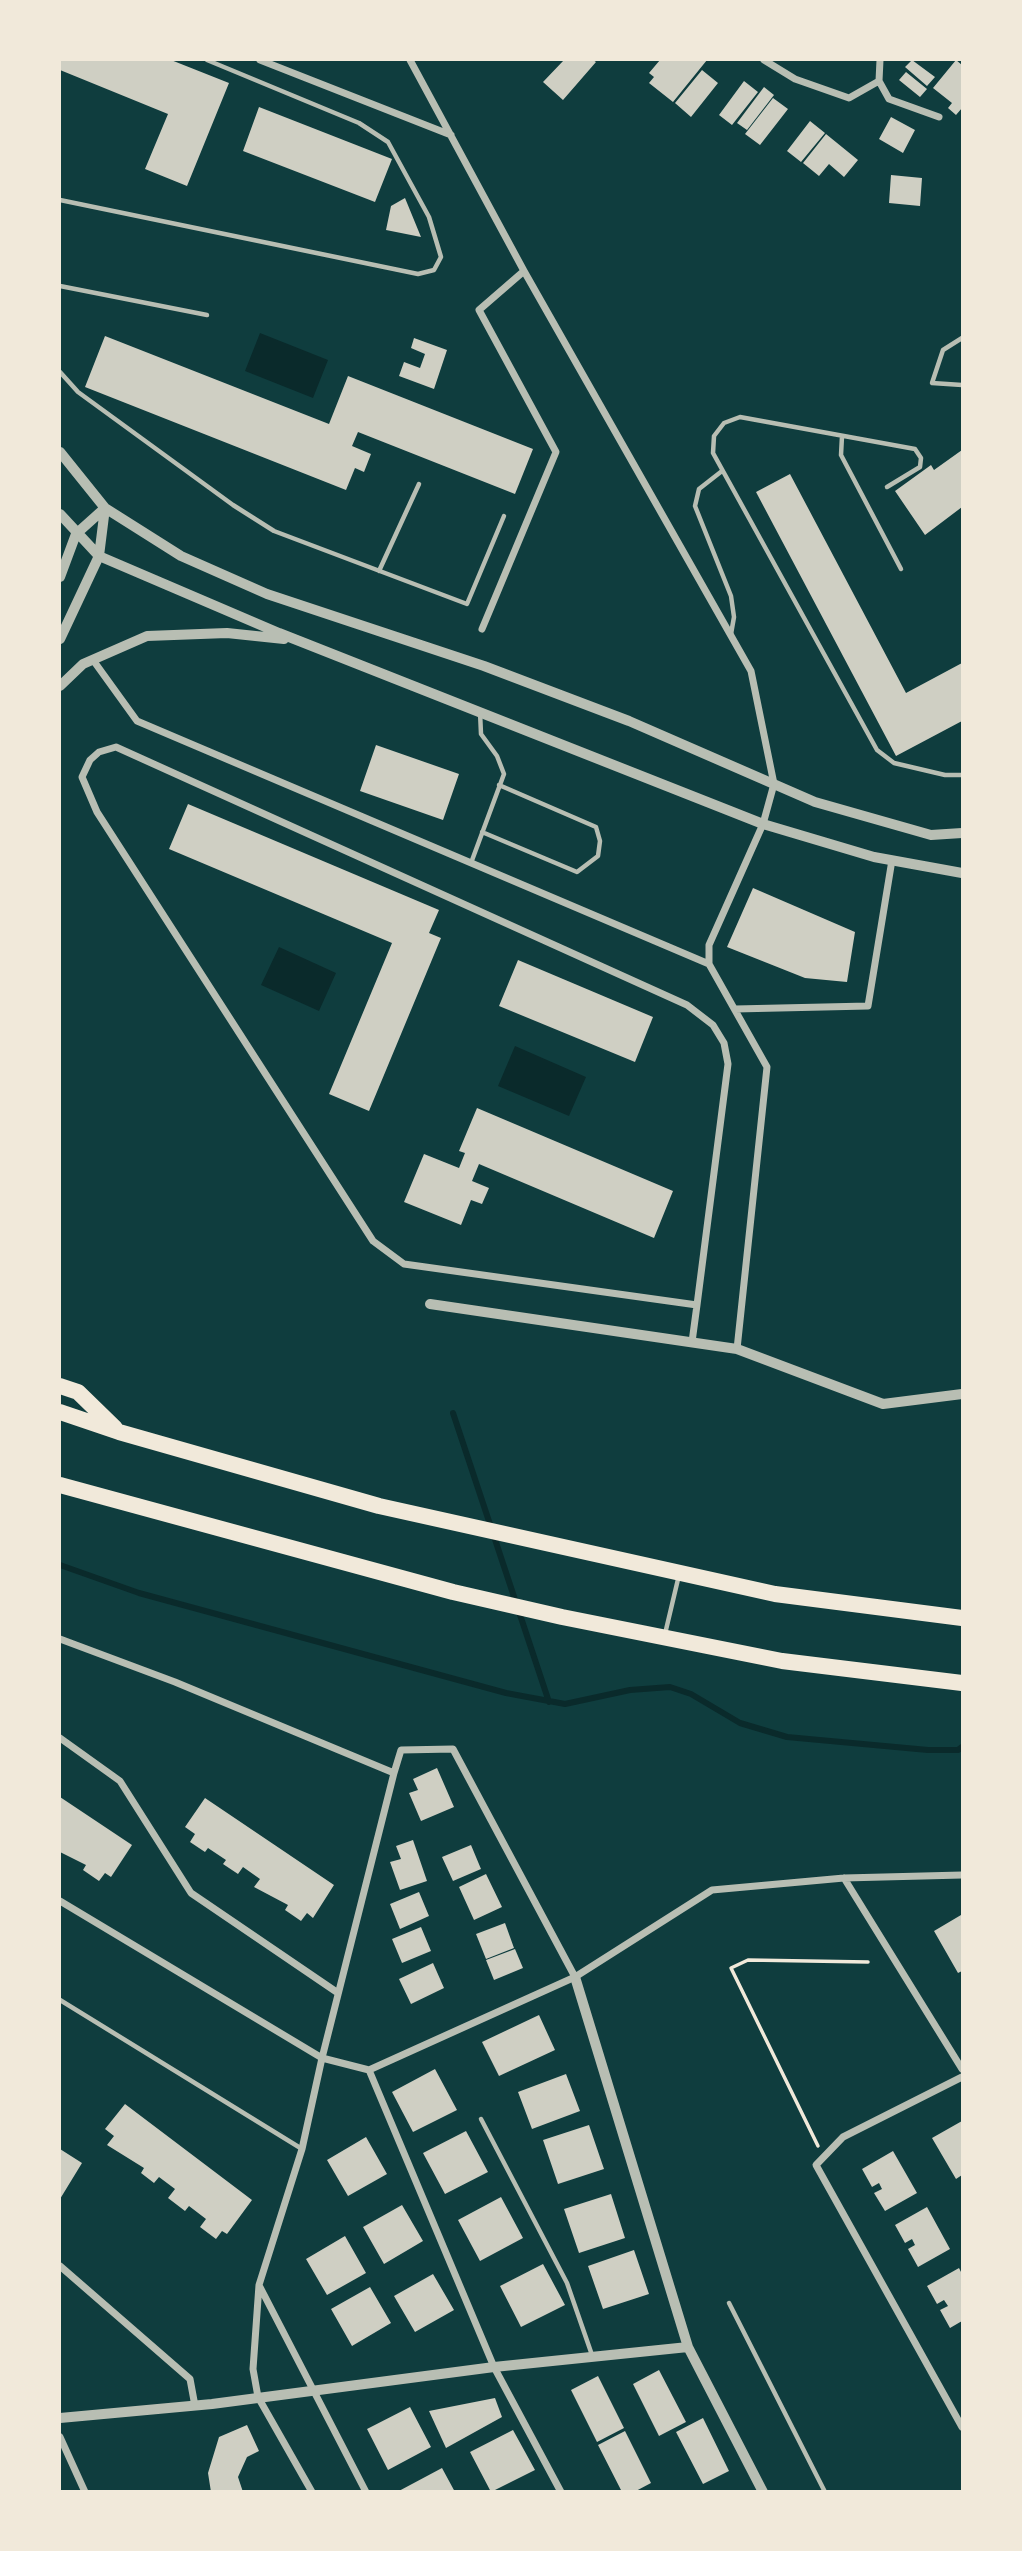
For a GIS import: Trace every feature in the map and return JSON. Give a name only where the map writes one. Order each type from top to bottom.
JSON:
[{"type":"highway","points":[[60,1386],[78,1392],[119,1432]]},
{"type":"highway","points":[[60,1412],[119,1432],[379,1506],[775,1594],[962,1618]]},
{"type":"highway","points":[[60,1485],[453,1592],[562,1617],[782,1661],[962,1683]]},
{"type":"street","points":[[260,60],[451,135]]},
{"type":"street","points":[[410,60],[524,271],[751,671],[774,784],[762,824],[709,945],[709,964],[767,1066],[737,1349]]},
{"type":"street","points":[[764,60],[795,79],[849,97],[878,81]]},
{"type":"street","points":[[880,60],[878,81],[889,99],[939,117]]},
{"type":"street","points":[[482,629],[556,452],[479,310],[524,271]]},
{"type":"street","points":[[60,453],[106,508],[181,556],[267,594],[484,666],[617,716],[815,802],[932,835],[962,833]]},
{"type":"street","points":[[60,577],[76,534],[106,508]]},
{"type":"street","points":[[60,639],[99,556],[106,508]]},
{"type":"street","points":[[60,514],[99,556],[297,640],[762,824],[892,860],[962,873]]},
{"type":"street","points":[[60,685],[83,664],[147,636],[227,634],[297,640]]},
{"type":"street","points":[[93,660],[137,721],[709,964]]},
{"type":"street","points":[[692,1342],[697,1305],[728,1064],[724,1042],[713,1025],[687,1005],[116,747],[99,752],[90,760],[82,777],[97,812],[373,1241],[404,1264],[697,1305]]},
{"type":"street","points":[[735,1009],[868,1006],[892,860]]},
{"type":"street","points":[[430,1304],[737,1349],[883,1404],[962,1394]]},
{"type":"street","points":[[60,1639],[175,1682],[394,1773]]},
{"type":"street","points":[[60,1738],[120,1781],[191,1893],[338,1993]]},
{"type":"street","points":[[312,2491],[258,2397],[253,2369],[259,2285],[302,2149],[338,1993],[401,1750],[453,1749],[575,1977],[688,2347],[763,2491]]},
{"type":"street","points":[[60,1901],[322,2058],[369,2070],[575,1977],[712,1890],[844,1878],[962,1875]]},
{"type":"street","points":[[844,1878],[962,2069]]},
{"type":"street","points":[[369,2070],[494,2367],[561,2491]]},
{"type":"street","points":[[962,2077],[843,2137],[816,2165],[962,2427]]},
{"type":"street","points":[[60,2266],[190,2379],[195,2406]]},
{"type":"street","points":[[259,2285],[366,2491]]},
{"type":"street","points":[[60,2418],[195,2406],[494,2367],[688,2347]]},
{"type":"street","points":[[60,2437],[85,2491]]},
{"type":"lane","points":[[60,200],[418,274],[434,270],[441,257],[429,217],[388,142],[359,124],[207,60]]},
{"type":"lane","points":[[60,286],[206,315]]},
{"type":"lane","points":[[962,338],[943,350],[932,383],[962,385]]},
{"type":"lane","points":[[60,372],[78,392],[258,522],[291,539],[467,604],[504,516]]},
{"type":"lane","points":[[887,487],[920,467],[919,453],[910,448],[740,417],[718,429],[712,444],[713,453],[877,750],[894,763],[945,775],[962,775]]},
{"type":"lane","points":[[842,436],[841,455],[901,569]]},
{"type":"lane","points":[[723,470],[699,489],[695,506],[732,596],[734,617],[730,634]]},
{"type":"lane","points":[[379,571],[419,484]]},
{"type":"lane","points":[[471,863],[504,774],[497,756],[481,734],[480,712]]},
{"type":"lane","points":[[482,832],[577,872],[585,869],[597,856],[600,841],[596,827],[499,785]]},
{"type":"lane","points":[[664,1639],[679,1574]]},
{"type":"lane","points":[[60,2000],[302,2149]]},
{"type":"lane","points":[[481,2119],[567,2283],[593,2357]]},
{"type":"lane","points":[[730,2303],[825,2491]]},
{"type":"path","points":[[824,2157],[731,1968],[748,1960],[868,1962]]},
{"type":"water","points":[[260,333],[328,360],[313,398],[245,371]]},
{"type":"water","points":[[279,947],[336,973],[319,1011],[261,985]]},
{"type":"water","points":[[515,1046],[586,1077],[569,1116],[498,1086]]},
{"type":"building","points":[[60,60],[171,60],[229,83],[187,186],[145,169],[168,114],[60,70]]},
{"type":"building","points":[[564,60],[596,62],[563,100],[543,82]]},
{"type":"building","points":[[660,60],[707,60],[673,102],[649,83],[654,77],[649,73]]},
{"type":"building","points":[[912,60],[935,77],[927,86],[905,67]]},
{"type":"building","points":[[956,60],[962,65],[962,108],[956,115],[948,108],[952,103],[933,88]]},
{"type":"building","points":[[702,70],[718,83],[691,117],[675,103]]},
{"type":"building","points":[[906,72],[927,89],[920,97],[899,80]]},
{"type":"building","points":[[744,81],[758,92],[732,125],[719,115]]},
{"type":"building","points":[[764,87],[774,95],[747,130],[737,123]]},
{"type":"building","points":[[773,98],[788,109],[760,145],[745,134]]},
{"type":"building","points":[[259,107],[392,159],[375,202],[243,151]]},
{"type":"building","points":[[891,117],[915,130],[903,153],[879,139]]},
{"type":"building","points":[[810,121],[825,133],[801,162],[787,151]]},
{"type":"building","points":[[826,134],[858,160],[844,177],[829,164],[819,176],[803,163]]},
{"type":"building","points":[[891,175],[922,178],[920,206],[889,203]]},
{"type":"building","points":[[405,198],[421,237],[386,230],[391,206]]},
{"type":"building","points":[[105,336],[329,424],[348,376],[533,449],[515,494],[358,432],[352,446],[371,454],[364,472],[355,468],[346,490],[85,387]]},
{"type":"building","points":[[414,338],[447,350],[434,389],[399,376],[404,362],[420,368],[425,354],[411,348]]},
{"type":"building","points":[[962,450],[962,507],[925,535],[895,491],[931,465],[934,470]]},
{"type":"building","points":[[790,474],[906,693],[962,663],[962,721],[896,756],[756,492]]},
{"type":"building","points":[[376,745],[459,774],[443,820],[360,791]]},
{"type":"building","points":[[188,804],[439,910],[429,933],[441,938],[369,1111],[329,1094],[392,943],[169,849]]},
{"type":"building","points":[[753,888],[855,932],[847,982],[805,978],[727,947]]},
{"type":"building","points":[[518,960],[653,1017],[635,1062],[499,1006]]},
{"type":"building","points":[[477,1108],[673,1191],[654,1238],[479,1164],[472,1181],[489,1188],[482,1204],[471,1200],[461,1225],[404,1202],[424,1154],[459,1168],[465,1153],[459,1151]]},
{"type":"building","points":[[437,1768],[454,1807],[421,1821],[409,1793],[418,1790],[413,1779]]},
{"type":"building","points":[[60,1797],[132,1845],[111,1877],[105,1873],[99,1881],[83,1870],[86,1865],[60,1852]]},
{"type":"building","points":[[205,1798],[334,1885],[313,1918],[307,1913],[301,1921],[285,1910],[288,1905],[254,1887],[260,1879],[243,1867],[238,1874],[223,1864],[226,1860],[208,1848],[205,1852],[190,1842],[195,1834],[185,1827]]},
{"type":"building","points":[[413,1840],[427,1881],[400,1890],[390,1862],[401,1859],[396,1846]]},
{"type":"building","points":[[471,1845],[481,1869],[453,1881],[442,1857]]},
{"type":"building","points":[[486,1874],[502,1907],[474,1920],[459,1887]]},
{"type":"building","points":[[419,1892],[429,1916],[400,1929],[390,1904]]},
{"type":"building","points":[[961,1915],[962,1971],[958,1973],[934,1931]]},
{"type":"building","points":[[505,1923],[514,1948],[486,1959],[476,1934]]},
{"type":"building","points":[[421,1927],[431,1951],[402,1963],[392,1939]]},
{"type":"building","points":[[515,1949],[523,1968],[494,1980],[486,1960]]},
{"type":"building","points":[[433,1963],[444,1988],[411,2004],[399,1979]]},
{"type":"building","points":[[539,2015],[555,2050],[499,2076],[482,2042]]},
{"type":"building","points":[[435,2069],[457,2110],[413,2132],[392,2092]]},
{"type":"building","points":[[566,2074],[580,2111],[532,2129],[518,2092]]},
{"type":"building","points":[[125,2104],[252,2200],[227,2234],[222,2231],[216,2239],[200,2227],[206,2219],[189,2206],[185,2211],[168,2198],[175,2189],[159,2177],[154,2183],[141,2173],[144,2168],[107,2145],[114,2136],[105,2129]]},
{"type":"building","points":[[962,2121],[962,2175],[956,2179],[932,2138]]},
{"type":"building","points":[[589,2125],[604,2169],[558,2184],[543,2140]]},
{"type":"building","points":[[466,2131],[488,2172],[445,2194],[423,2153]]},
{"type":"building","points":[[366,2137],[387,2174],[348,2196],[327,2160]]},
{"type":"building","points":[[60,2149],[82,2163],[60,2199]]},
{"type":"building","points":[[893,2151],[917,2193],[885,2211],[874,2193],[882,2189],[879,2183],[872,2187],[862,2169]]},
{"type":"building","points":[[611,2194],[625,2238],[579,2253],[564,2209]]},
{"type":"building","points":[[501,2197],[523,2238],[480,2261],[458,2220]]},
{"type":"building","points":[[402,2205],[423,2241],[384,2264],[363,2227]]},
{"type":"building","points":[[927,2207],[950,2249],[918,2267],[908,2249],[915,2245],[912,2239],[905,2243],[895,2225]]},
{"type":"building","points":[[345,2236],[366,2273],[327,2295],[306,2259]]},
{"type":"building","points":[[634,2250],[649,2294],[603,2309],[588,2266]]},
{"type":"building","points":[[543,2264],[565,2305],[521,2327],[500,2286]]},
{"type":"building","points":[[959,2268],[962,2274],[962,2321],[950,2328],[940,2310],[948,2306],[944,2300],[937,2304],[927,2286]]},
{"type":"building","points":[[433,2274],[454,2310],[415,2332],[394,2296]]},
{"type":"building","points":[[370,2287],[391,2323],[352,2346],[331,2309]]},
{"type":"building","points":[[659,2370],[686,2422],[659,2436],[633,2384]]},
{"type":"building","points":[[598,2376],[624,2428],[597,2442],[571,2390]]},
{"type":"building","points":[[495,2398],[502,2417],[446,2448],[429,2411]]},
{"type":"building","points":[[410,2407],[431,2447],[388,2470],[367,2429]]},
{"type":"building","points":[[703,2418],[729,2471],[703,2484],[676,2432]]},
{"type":"building","points":[[247,2425],[259,2451],[247,2457],[238,2477],[243,2492],[211,2492],[208,2473],[219,2437]]},
{"type":"building","points":[[513,2430],[535,2470],[491,2492],[470,2452]]},
{"type":"building","points":[[625,2431],[651,2483],[634,2492],[622,2492],[598,2445]]},
{"type":"building","points":[[442,2468],[455,2492],[397,2492]]},
{"type":"waterway","points":[[453,1413],[549,1702]]},
{"type":"waterway","points":[[60,1565],[139,1593],[506,1693],[565,1704],[630,1690],[670,1687],[691,1694],[740,1723],[787,1737],[928,1750],[958,1750],[962,1747]]}]
